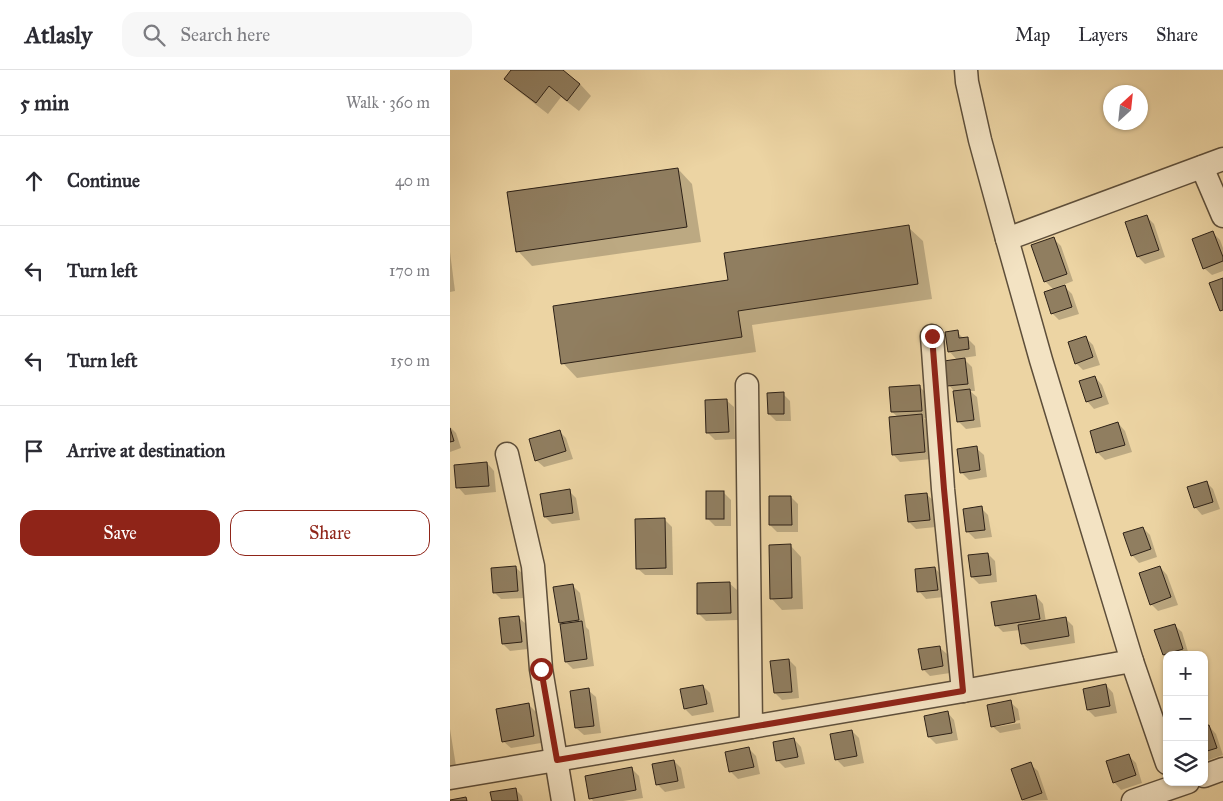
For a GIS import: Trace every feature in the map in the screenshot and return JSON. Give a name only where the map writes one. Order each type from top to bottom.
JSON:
[{"type":"street","points":[[966,70],[980,140],[1006,239],[1132,660],[1163,751]]},
{"type":"street","points":[[1006,239],[1213,163],[1223,216]]},
{"type":"street","points":[[932,336],[963,691]]},
{"type":"street","points":[[746,385],[751,727]]},
{"type":"street","points":[[507,454],[532,566],[541,669],[563,801]]},
{"type":"street","points":[[450,778],[963,691],[1132,660]]},
{"type":"street","points":[[1208,775],[1223,769]]},
{"type":"street","points":[[1132,801],[1179,788]]},
{"type":"building","points":[[511,70],[563,70],[580,84],[567,101],[549,86],[536,103],[504,79]]},
{"type":"building","points":[[678,168],[687,227],[516,252],[507,192]]},
{"type":"building","points":[[1147,215],[1159,250],[1137,257],[1125,222]]},
{"type":"building","points":[[909,225],[918,284],[738,311],[742,337],[561,364],[553,306],[728,280],[724,253]]},
{"type":"building","points":[[1213,231],[1223,261],[1203,269],[1192,239]]},
{"type":"building","points":[[1054,237],[1067,274],[1044,282],[1031,245]]},
{"type":"building","points":[[1223,278],[1223,310],[1220,311],[1209,283]]},
{"type":"building","points":[[1065,285],[1072,307],[1051,314],[1044,292]]},
{"type":"building","points":[[958,330],[959,338],[968,337],[969,349],[948,352],[945,332]]},
{"type":"building","points":[[1086,336],[1093,357],[1075,364],[1068,342]]},
{"type":"building","points":[[965,358],[968,384],[947,386],[944,361]]},
{"type":"building","points":[[1095,376],[1102,397],[1086,402],[1079,381]]},
{"type":"building","points":[[920,385],[922,411],[891,412],[889,387]]},
{"type":"building","points":[[970,389],[974,420],[957,422],[953,391]]},
{"type":"building","points":[[784,392],[784,414],[768,414],[767,393]]},
{"type":"building","points":[[727,399],[729,432],[706,433],[705,400]]},
{"type":"building","points":[[922,414],[925,452],[892,455],[889,417]]},
{"type":"building","points":[[1118,422],[1125,445],[1096,453],[1090,431]]},
{"type":"building","points":[[450,428],[454,441],[450,442]]},
{"type":"building","points":[[560,430],[566,451],[535,461],[529,439]]},
{"type":"building","points":[[977,446],[980,470],[960,473],[957,449]]},
{"type":"building","points":[[487,462],[489,486],[456,488],[454,465]]},
{"type":"building","points":[[1207,481],[1213,502],[1194,508],[1187,487]]},
{"type":"building","points":[[570,489],[573,513],[544,517],[540,494]]},
{"type":"building","points":[[706,491],[724,491],[724,519],[706,519]]},
{"type":"building","points":[[927,493],[930,520],[908,522],[905,495]]},
{"type":"building","points":[[769,496],[791,496],[792,525],[769,525]]},
{"type":"building","points":[[982,506],[985,530],[966,532],[963,509]]},
{"type":"building","points":[[665,518],[666,568],[636,569],[635,519]]},
{"type":"building","points":[[1143,527],[1151,549],[1131,556],[1123,533]]},
{"type":"building","points":[[791,544],[792,598],[770,599],[769,545]]},
{"type":"building","points":[[988,553],[991,575],[971,577],[968,555]]},
{"type":"building","points":[[516,566],[518,591],[493,593],[491,568]]},
{"type":"building","points":[[1160,566],[1171,597],[1150,605],[1139,573]]},
{"type":"building","points":[[935,567],[938,590],[917,592],[915,569]]},
{"type":"building","points":[[730,582],[731,613],[697,614],[697,583]]},
{"type":"building","points":[[573,584],[579,620],[559,623],[553,587]]},
{"type":"building","points":[[1036,595],[1040,619],[995,626],[991,602]]},
{"type":"building","points":[[519,616],[522,642],[502,644],[499,618]]},
{"type":"building","points":[[1066,617],[1069,636],[1021,644],[1018,625]]},
{"type":"building","points":[[582,621],[587,659],[565,662],[560,624]]},
{"type":"building","points":[[1175,624],[1183,649],[1163,651],[1163,655],[1154,630]]},
{"type":"building","points":[[940,646],[943,666],[922,670],[918,649]]},
{"type":"building","points":[[789,659],[792,692],[774,693],[770,661]]},
{"type":"building","points":[[1106,684],[1110,706],[1087,710],[1083,689]]},
{"type":"building","points":[[703,685],[707,704],[684,709],[680,689]]},
{"type":"building","points":[[589,688],[594,726],[575,728],[570,691]]},
{"type":"building","points":[[1011,700],[1015,722],[991,727],[987,705]]},
{"type":"building","points":[[529,703],[534,736],[502,742],[496,709]]},
{"type":"building","points":[[948,711],[952,733],[928,737],[924,716]]},
{"type":"building","points":[[1208,725],[1217,748],[1208,751],[1208,741]]},
{"type":"building","points":[[852,730],[857,756],[835,760],[830,734]]},
{"type":"building","points":[[794,738],[798,757],[776,761],[773,742]]},
{"type":"building","points":[[749,747],[754,767],[729,772],[725,752]]},
{"type":"building","points":[[1129,754],[1136,775],[1113,783],[1106,761]]},
{"type":"building","points":[[674,760],[678,781],[656,785],[652,764]]},
{"type":"building","points":[[1031,762],[1042,793],[1022,800],[1011,769]]},
{"type":"building","points":[[632,767],[636,790],[589,799],[585,776]]},
{"type":"building","points":[[516,788],[518,801],[492,801],[490,792]]},
{"type":"building","points":[[466,797],[467,801],[450,801],[450,800]]},
{"type":"route","points":[[541,669],[557,760],[963,691],[932,336]]}]
